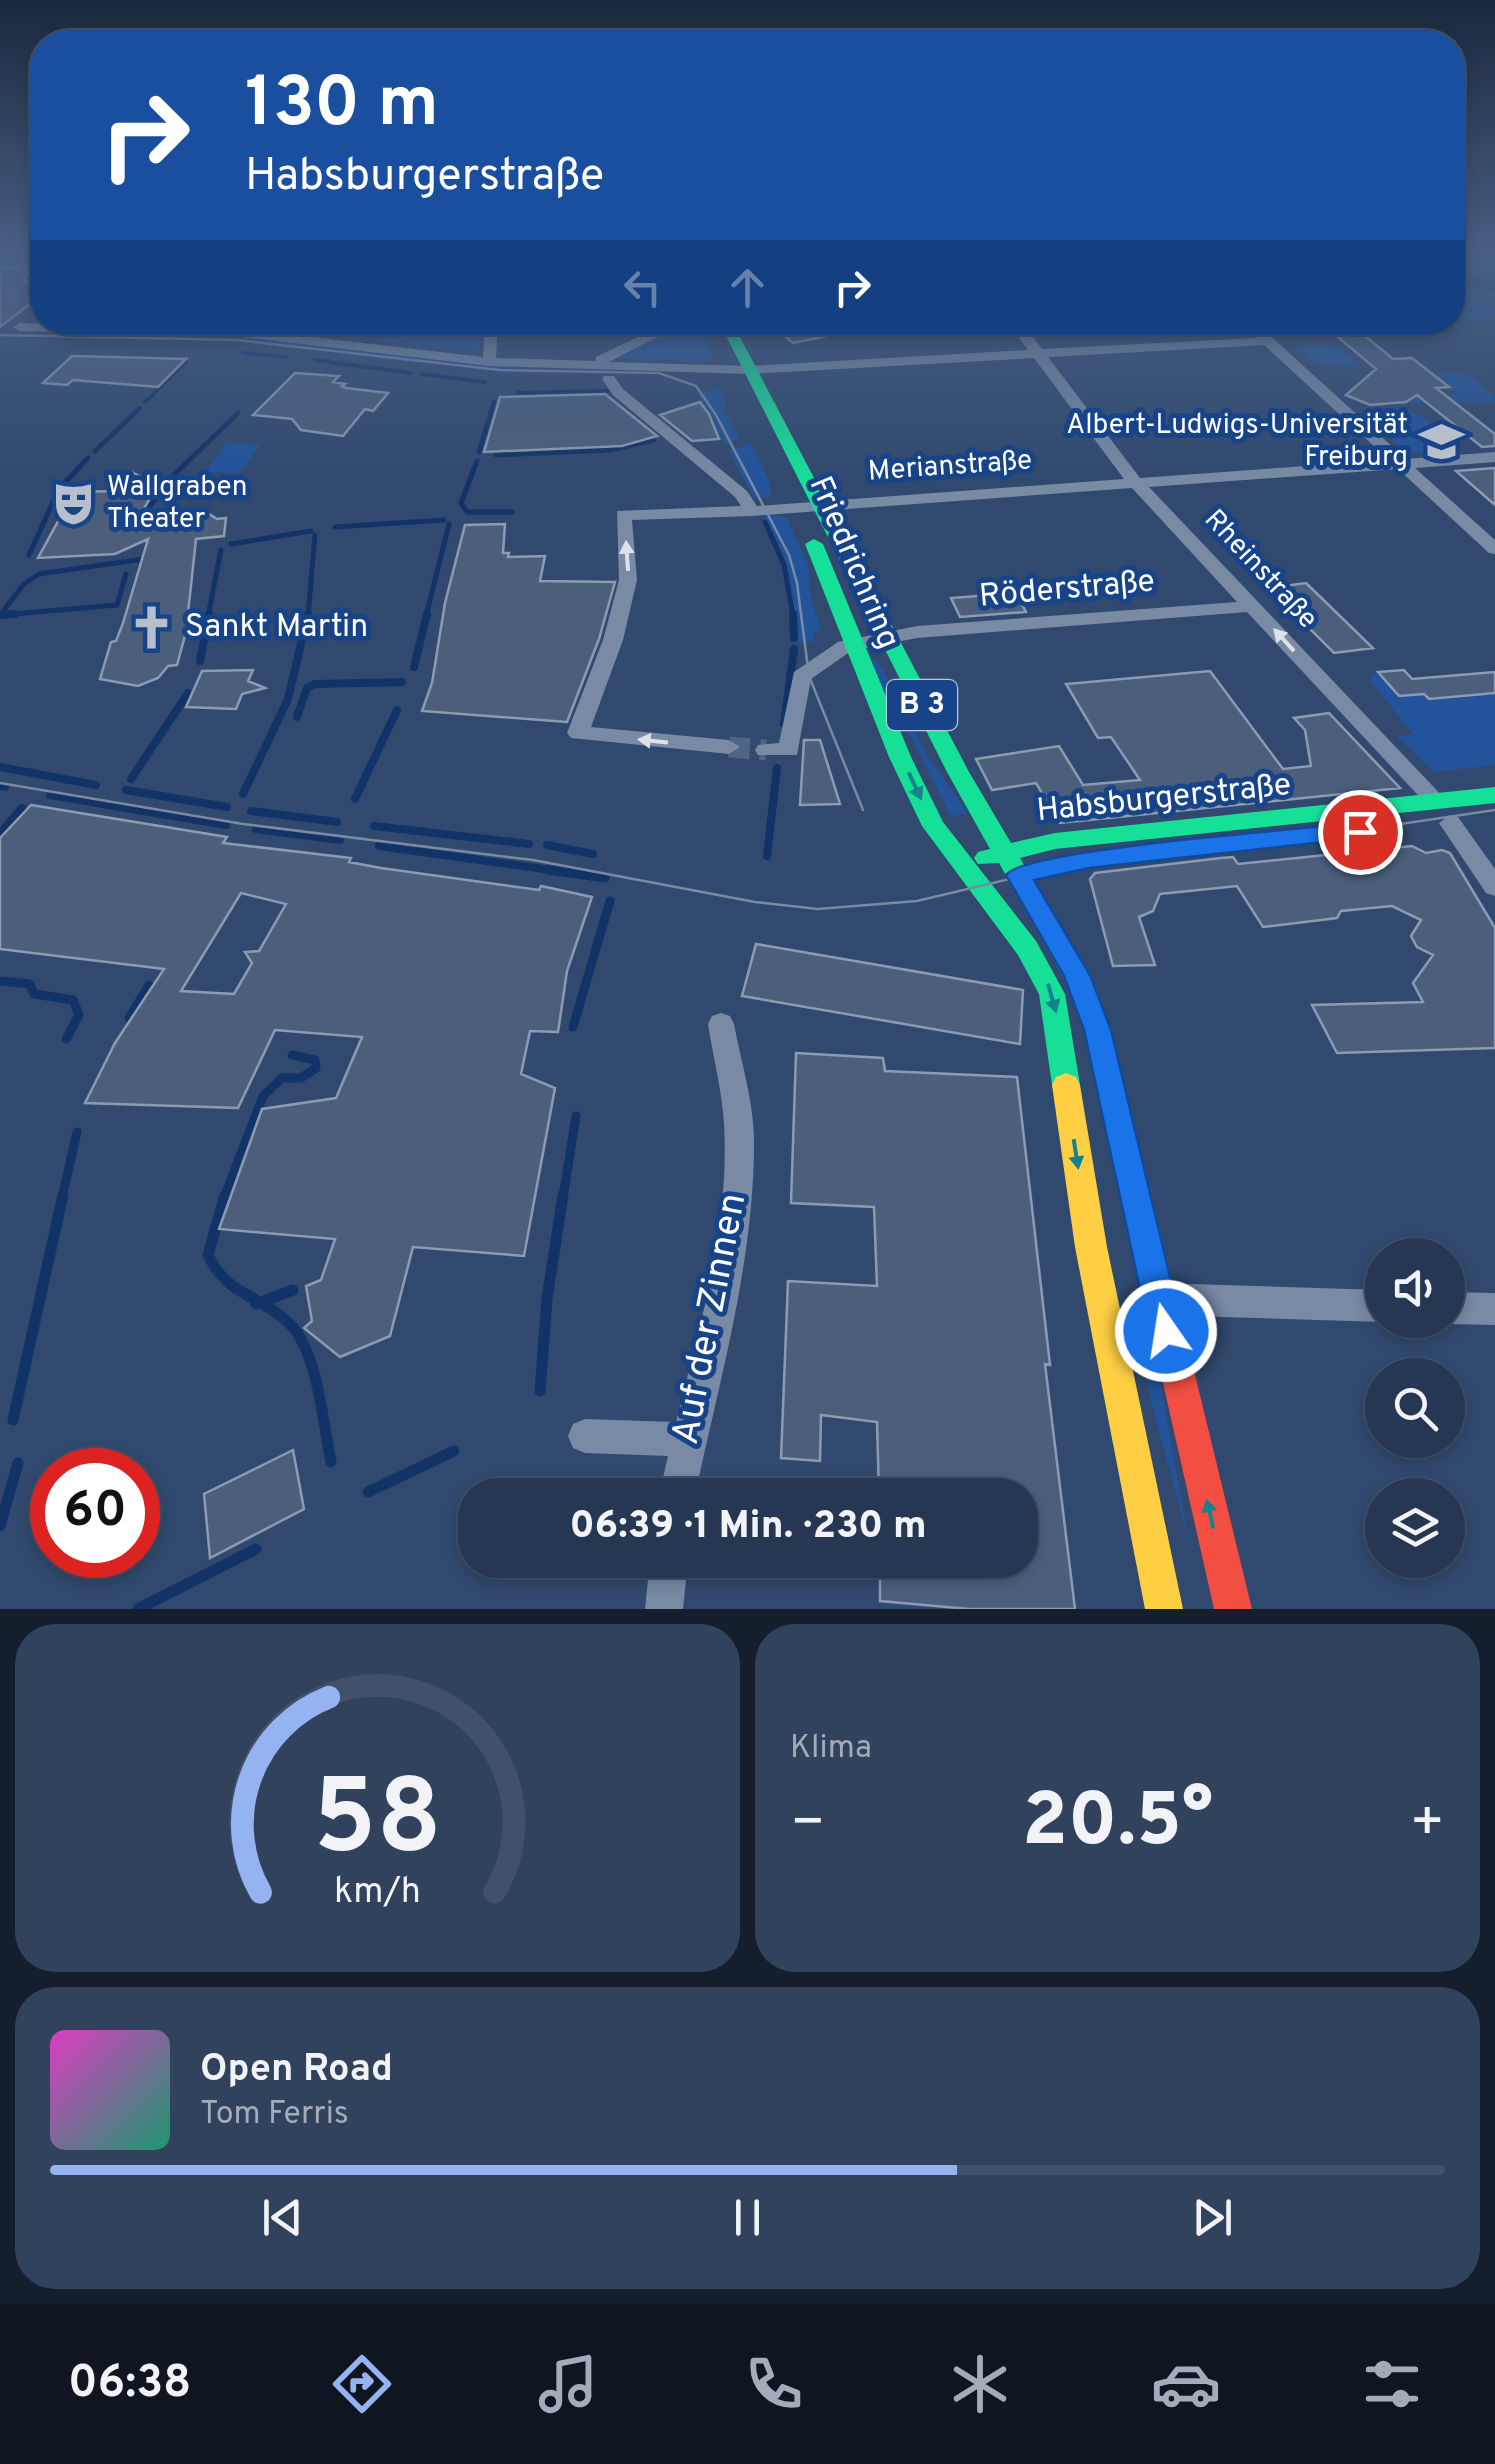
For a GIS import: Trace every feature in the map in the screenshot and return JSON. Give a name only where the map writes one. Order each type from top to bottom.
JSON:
[{"type":"main road","name":"B 3","points":[[717,335],[735,371]]},
{"type":"main road","name":"B 3","points":[[728,335],[736,400]]},
{"type":"main road","name":"Friedrichring","points":[[735,371],[807,506],[853,644],[934,828],[1036,960],[1052,994],[1091,1247],[1164,1609]]},
{"type":"main road","name":"Friedrichring","points":[[755,429],[886,637],[1004,852],[1030,872],[1094,1019],[1123,1131],[1137,1287],[1233,1609]]},
{"type":"main road","name":"Habsburgerstraße","points":[[962,865],[1056,842],[1495,795]]},
{"type":"main road","name":"Habsburgerstraße","points":[[1069,863],[1495,818]]},
{"type":"main road","name":"Habsburgerstraße","points":[[978,886],[1030,872]]},
{"type":"main road","points":[[1091,1247],[1137,1287]]},
{"type":"street","points":[[15,334],[30,335]]},
{"type":"street","points":[[31,335],[127,335]]},
{"type":"street","points":[[242,335],[521,377],[610,382],[686,380],[735,371]]},
{"type":"street","points":[[250,335],[489,362],[735,371],[1266,340]]},
{"type":"street","points":[[489,362],[491,335]]},
{"type":"street","points":[[588,364],[652,335]]},
{"type":"street","name":"Rheinstraße","points":[[1024,335],[1134,481],[1436,801]]},
{"type":"street","points":[[1260,335],[1495,549]]},
{"type":"street","points":[[610,382],[741,494],[752,510]]},
{"type":"street","name":"Merianstraße","points":[[729,747],[578,734],[613,640],[628,580],[623,516],[1495,457]]},
{"type":"street","name":"Röderstraße","points":[[766,750],[789,750],[801,676],[834,650],[853,644],[886,637],[1253,606]]},
{"type":"street","points":[[1450,823],[1495,887]]},
{"type":"street","name":"Auf der Zinnen","points":[[680,1478],[736,1215],[740,1135],[722,1024]]},
{"type":"street","points":[[1137,1287],[1365,1305]]},
{"type":"street","points":[[1465,1308],[1495,1309]]},
{"type":"street","points":[[585,1436],[652,1436],[688,1441]]},
{"type":"street","points":[[664,1609],[667,1578]]},
{"type":"shaded area","points":[[247,335],[511,365],[509,373],[241,342]]},
{"type":"shaded area","points":[[318,335],[480,335],[480,352]]},
{"type":"shaded area","points":[[661,335],[703,335],[712,355],[707,362],[615,358]]},
{"type":"shaded area","points":[[1314,343],[1339,346],[1362,367],[1317,364],[1295,346],[1317,347]]},
{"type":"shaded area","points":[[1465,372],[1495,396],[1495,402],[1381,404],[1407,401],[1401,390],[1427,398],[1459,394],[1432,374]]},
{"type":"shaded area","points":[[720,389],[724,411],[739,437],[726,446],[697,392]]},
{"type":"shaded area","points":[[1395,408],[1430,423],[1455,451],[1419,453],[1401,448],[1370,415]]},
{"type":"shaded area","points":[[226,443],[260,445],[240,473],[206,472]]},
{"type":"shaded area","points":[[751,443],[768,478],[771,497],[754,498],[729,451]]},
{"type":"shaded area","points":[[761,514],[786,517],[809,567],[810,595],[821,630],[814,631],[814,641],[795,642],[789,575],[779,544]]},
{"type":"shaded area","points":[[873,657],[882,667],[927,755],[968,813],[951,816],[902,720],[874,676]]},
{"type":"shaded area","points":[[1378,672],[1399,696],[1424,694],[1429,699],[1495,693],[1495,765],[1433,772],[1398,737],[1413,734],[1372,683],[1372,675]]},
{"type":"shaded area","points":[[1124,1301],[1149,1317],[1188,1538]]},
{"type":"building","points":[[783,335],[832,335],[793,343]]},
{"type":"building","points":[[1335,335],[1364,335],[1393,359],[1412,358],[1449,387],[1436,388],[1495,434],[1495,446],[1482,447],[1417,395],[1406,402],[1370,405],[1346,395],[1376,369]]},
{"type":"building","points":[[72,356],[186,359],[158,387],[73,380],[67,385],[43,383]]},
{"type":"building","points":[[295,373],[339,376],[333,382],[345,384],[342,386],[346,388],[388,393],[373,411],[365,409],[343,436],[301,430],[292,419],[253,415]]},
{"type":"building","points":[[605,394],[657,436],[622,446],[484,452],[500,397]]},
{"type":"building","points":[[700,402],[719,439],[692,441],[660,415]]},
{"type":"building","points":[[1495,468],[1495,505],[1456,471]]},
{"type":"building","points":[[132,472],[157,486],[134,526],[189,521],[206,512],[217,519],[226,518],[224,536],[196,539],[186,632],[177,665],[168,666],[158,678],[138,686],[100,679],[111,642],[116,641],[123,623],[148,539],[115,554],[38,558],[74,492],[115,491]]},
{"type":"building","points":[[505,524],[503,553],[509,553],[508,557],[545,556],[540,581],[615,582],[599,639],[567,722],[422,711],[432,683],[445,603],[465,525]]},
{"type":"building","points":[[1306,583],[1373,648],[1334,653],[1269,588]]},
{"type":"building","points":[[1016,593],[1026,612],[960,617],[951,598]]},
{"type":"building","points":[[253,670],[248,681],[265,688],[242,694],[236,709],[186,707],[202,671]]},
{"type":"building","points":[[1404,670],[1412,679],[1495,672],[1495,693],[1429,699],[1424,694],[1399,696],[1378,672]]},
{"type":"building","points":[[1210,671],[1283,769],[1311,766],[1305,730],[1294,718],[1329,713],[1400,788],[1060,823],[1036,783],[992,790],[976,759],[1059,746],[1083,785],[1140,780],[1111,737],[1098,738],[1066,684]]},
{"type":"building","points":[[804,740],[820,740],[840,804],[800,805]]},
{"type":"building","points":[[31,805],[227,837],[223,843],[351,858],[349,862],[381,868],[539,890],[541,886],[592,897],[567,971],[558,1032],[530,1031],[521,1074],[555,1088],[524,1256],[413,1247],[390,1336],[340,1357],[304,1328],[312,1321],[306,1286],[321,1280],[335,1239],[219,1229],[262,1109],[336,1098],[362,1037],[275,1030],[238,1108],[85,1103],[115,1043],[164,969],[0,949],[0,838]],"holes":[[[241,893],[286,904],[259,951],[245,952],[252,963],[234,994],[181,991]]]},
{"type":"building","points":[[1412,846],[1426,853],[1450,853],[1495,928],[1495,1048],[1337,1053],[1312,1005],[1423,1002],[1413,983],[1433,955],[1417,947],[1411,936],[1421,920],[1392,906],[1341,911],[1337,918],[1263,927],[1237,886],[1160,894],[1153,911],[1139,917],[1155,965],[1113,966],[1090,879],[1095,873],[1221,858],[1233,857],[1238,864]]},
{"type":"building","points":[[756,944],[1023,990],[1020,1044],[742,996]]},
{"type":"building","points":[[796,1053],[883,1058],[885,1071],[1017,1077],[1050,1365],[1045,1364],[1075,1609],[969,1609],[880,1601],[880,1578],[1038,1578],[1038,1478],[879,1478],[877,1422],[821,1415],[820,1461],[781,1458],[788,1281],[877,1286],[874,1207],[791,1203]]},
{"type":"building","points":[[293,1450],[304,1509],[210,1558],[204,1494]]},
{"type":"waterway","points":[[243,353],[287,357]]},
{"type":"waterway","points":[[315,360],[410,373]]},
{"type":"waterway","points":[[156,391],[186,362]]},
{"type":"waterway","points":[[422,374],[485,382]]},
{"type":"waterway","points":[[517,393],[608,391]]},
{"type":"waterway","points":[[145,402],[154,394]]},
{"type":"waterway","points":[[490,414],[494,402]]},
{"type":"waterway","points":[[133,414],[140,408]]},
{"type":"waterway","points":[[95,451],[136,412]]},
{"type":"waterway","points":[[479,452],[491,412]]},
{"type":"waterway","points":[[138,521],[175,474],[238,413]]},
{"type":"waterway","points":[[496,455],[611,450],[654,440]]},
{"type":"waterway","points":[[29,555],[59,489],[88,458]]},
{"type":"waterway","points":[[477,461],[461,503],[467,512],[512,512]]},
{"type":"waterway","points":[[335,527],[444,520]]},
{"type":"waterway","points":[[765,522],[784,565],[793,616]]},
{"type":"waterway","points":[[426,616],[449,524]]},
{"type":"waterway","points":[[231,544],[311,531]]},
{"type":"waterway","points":[[308,616],[315,535]]},
{"type":"waterway","points":[[208,616],[221,550]]},
{"type":"waterway","points":[[0,615],[24,584],[39,574],[150,558]]},
{"type":"waterway","points":[[15,614],[1,615],[117,605],[126,574]]},
{"type":"waterway","points":[[200,661],[209,614]]},
{"type":"waterway","points":[[243,794],[288,699],[308,614]]},
{"type":"waterway","points":[[414,667],[427,614]]},
{"type":"waterway","points":[[793,614],[794,638]]},
{"type":"waterway","points":[[784,724],[794,649]]},
{"type":"waterway","points":[[297,717],[307,688],[315,684],[402,682]]},
{"type":"waterway","points":[[131,779],[188,693]]},
{"type":"waterway","points":[[355,799],[397,710]]},
{"type":"waterway","points":[[0,767],[96,785]]},
{"type":"waterway","points":[[767,856],[777,768]]},
{"type":"waterway","points":[[0,786],[5,787]]},
{"type":"waterway","points":[[126,790],[227,807]]},
{"type":"waterway","points":[[50,795],[226,825]]},
{"type":"waterway","points":[[0,833],[22,808]]},
{"type":"waterway","points":[[251,811],[337,822]]},
{"type":"waterway","points":[[374,826],[529,844]]},
{"type":"waterway","points":[[256,829],[340,840]]},
{"type":"waterway","points":[[547,845],[593,854]]},
{"type":"waterway","points":[[379,846],[566,872]]},
{"type":"waterway","points":[[548,870],[605,878]]},
{"type":"waterway","points":[[573,1027],[610,901]]},
{"type":"waterway","points":[[0,981],[30,984],[34,994],[73,1000],[79,1015],[66,1039]]},
{"type":"waterway","points":[[129,1018],[149,985]]},
{"type":"waterway","points":[[225,1196],[263,1096],[282,1078],[301,1078],[316,1068],[315,1060],[292,1055]]},
{"type":"waterway","points":[[563,1198],[576,1116]]},
{"type":"waterway","points":[[62,1198],[77,1132]]},
{"type":"waterway","points":[[13,1420],[63,1195]]},
{"type":"waterway","points":[[540,1391],[547,1299],[563,1195]]},
{"type":"waterway","points":[[225,1196],[208,1255],[225,1279],[260,1302]]},
{"type":"waterway","points":[[260,1302],[293,1290]]},
{"type":"waterway","points":[[256,1304],[260,1302]]},
{"type":"waterway","points":[[260,1302],[289,1323],[307,1351],[331,1462]]},
{"type":"waterway","points":[[368,1492],[454,1451]]},
{"type":"waterway","points":[[0,1526],[18,1463]]},
{"type":"waterway","points":[[138,1609],[256,1549]]},
{"type":"tunnel","points":[[729,747],[766,750]]},
{"type":"tram line","points":[[0,335],[236,340],[500,370],[659,373],[696,386],[716,415],[789,555],[797,583],[809,676],[863,810]]},
{"type":"tram line","points":[[0,783],[243,824],[533,860],[755,902],[818,909],[917,901],[1089,860],[1333,834],[1495,810]]},
{"type":"traffic: fast","points":[[732,335],[958,772],[1083,988],[1102,1050]]},
{"type":"traffic: fast","points":[[814,544],[900,757],[933,826],[1027,948],[1052,994],[1066,1085]]},
{"type":"traffic: fast","points":[[986,858],[1055,841],[1495,795]]},
{"type":"traffic: slow","points":[[1066,1085],[1091,1247],[1164,1609]]},
{"type":"traffic: jam","points":[[1102,1050],[1233,1609]]},
{"type":"place","name":"Albert-Ludwigs-Universität Freiburg","points":[[1441,442]]},
{"type":"place","name":"Wallgraben Theater","points":[[74,504]]},
{"type":"place","name":"Sankt Martin","points":[[152,628]]},
{"type":"route","points":[[1166,1331],[1097,1030],[1083,988],[1018,875],[1089,860],[1360,832]]}]
